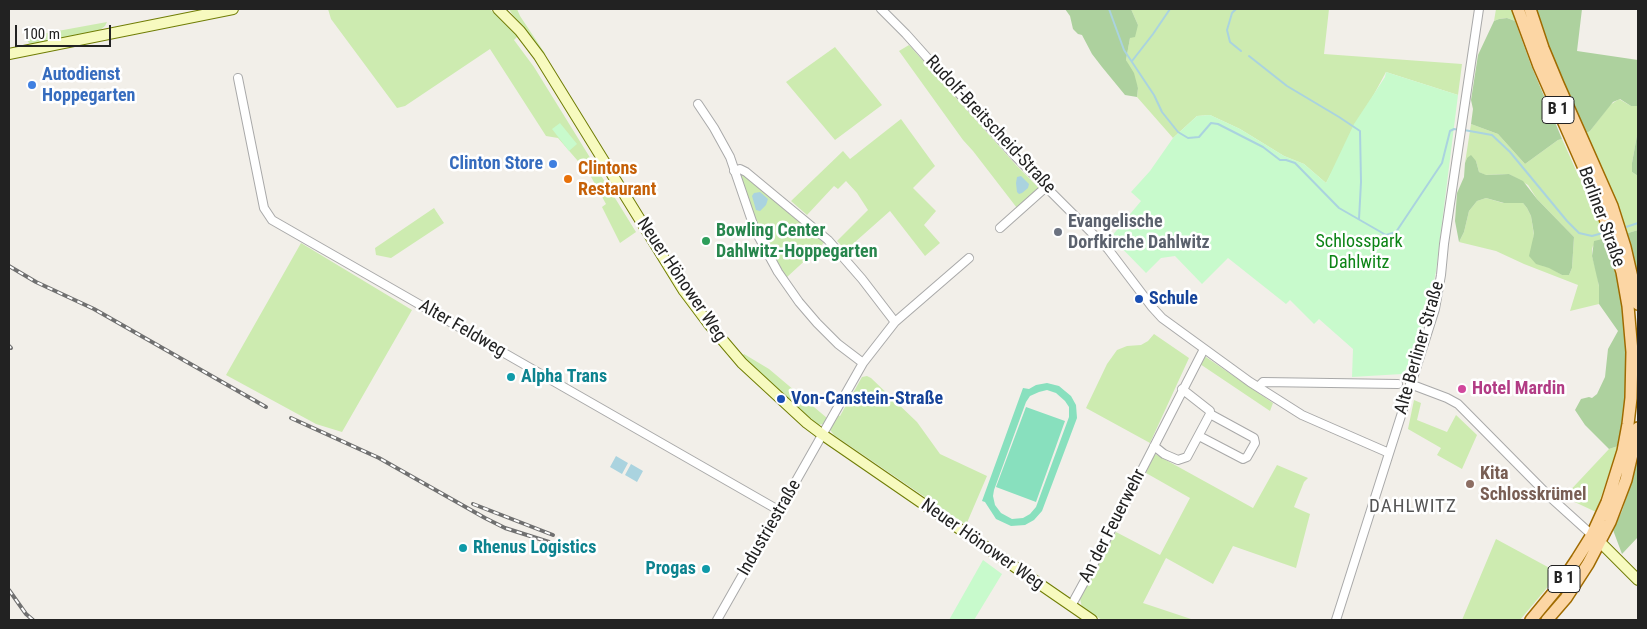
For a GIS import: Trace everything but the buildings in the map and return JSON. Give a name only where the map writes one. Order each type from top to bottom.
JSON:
[{"type":"main road","points":[[9,54],[227,9]]},
{"type":"main road","name":"Neuer Hönower Weg","points":[[498,9],[520,31],[538,56],[684,291],[742,363],[807,423],[1092,620]]},
{"type":"main road","name":"Berliner Straße","points":[[1518,9],[1539,66],[1607,208]]},
{"type":"main road","name":"Berliner Straße","points":[[1530,9],[1543,48],[1607,208],[1638,304]]},
{"type":"main road","name":"Berliner Straße","points":[[1547,620],[1566,598],[1596,539],[1618,468],[1628,424],[1631,398],[1632,352],[1630,321],[1620,248]]},
{"type":"main road","name":"Berliner Straße","points":[[1531,620],[1610,522],[1626,480],[1638,428]]},
{"type":"main road","points":[[1596,539],[1638,580]]},
{"type":"street","name":"Rudolf-Breitscheid-Straße","points":[[881,9],[901,28],[996,135],[1108,248],[1162,318],[1258,387],[1302,415],[1389,453]]},
{"type":"street","name":"Alte Berliner Straße","points":[[1336,620],[1435,309],[1478,9]]},
{"type":"street","name":"Alter Feldweg","points":[[238,78],[264,208],[272,220],[780,511]]},
{"type":"street","points":[[698,104],[721,139],[755,230],[778,272],[799,302],[817,323],[838,344],[863,363]]},
{"type":"street","points":[[734,170],[740,169],[746,172],[828,240],[862,279],[895,322]]},
{"type":"street","points":[[1000,228],[1046,187]]},
{"type":"street","name":"Industriestraße","points":[[717,620],[824,435],[863,363],[895,322],[968,258]]},
{"type":"street","name":"An der Feuerwehr","points":[[1071,606],[1094,565],[1204,349]]},
{"type":"street","points":[[1258,387],[1263,382],[1398,384]]},
{"type":"street","points":[[1410,384],[1458,404],[1550,497],[1596,539]]},
{"type":"street","points":[[1182,389],[1210,414],[1254,438],[1255,443],[1248,457],[1242,459],[1198,436]]},
{"type":"street","name":"An der Feuerwehr","points":[[1154,446],[1164,454],[1178,460],[1187,457],[1210,414]]},
{"type":"green space","points":[[328,9],[489,9],[492,11],[518,36],[514,40],[534,67],[636,232],[620,243],[602,207],[606,204],[590,175],[558,138],[546,136],[490,49],[405,106],[397,108],[331,19]]},
{"type":"green space","points":[[509,9],[517,9],[546,55],[542,52]]},
{"type":"green space","points":[[1065,9],[1131,9],[1138,25],[1135,37],[1130,38],[1126,60],[1134,73],[1138,88],[1137,97],[1125,95],[1102,67],[1092,54],[1082,35],[1073,29],[1070,16]]},
{"type":"green space","points":[[1131,9],[1329,9],[1324,54],[1462,64],[1458,95],[1386,72],[1326,183],[1304,164],[1284,156],[1240,129],[1210,115],[1197,116],[1173,138],[1137,97],[1138,88],[1126,60],[1130,38],[1138,25]]},
{"type":"green space","points":[[1496,9],[1512,9],[1515,21],[1507,18],[1494,21]]},
{"type":"green space","points":[[1534,9],[1582,9],[1577,51],[1638,60],[1638,106],[1631,106],[1620,99],[1613,102],[1590,131],[1585,134],[1553,61]]},
{"type":"green space","points":[[1507,18],[1515,21],[1562,139],[1525,164],[1498,134],[1471,124],[1473,109],[1471,100],[1478,55],[1494,21]]},
{"type":"green space","points":[[107,22],[100,30],[39,44],[33,45],[29,43],[25,37]]},
{"type":"green space","points":[[909,45],[1016,165],[1040,189],[1017,208],[963,140],[899,51]]},
{"type":"green space","points":[[835,47],[882,105],[835,140],[786,82]]},
{"type":"green space","name":"Schlosspark Dahlwitz","points":[[1386,72],[1458,95],[1436,271],[1429,307],[1412,362],[1402,374],[1352,377],[1353,349],[1319,319],[1314,324],[1290,300],[1286,304],[1228,258],[1202,284],[1175,256],[1161,258],[1146,273],[1111,237],[1141,201],[1131,192],[1150,171],[1173,138],[1197,116],[1210,115],[1240,129],[1284,156],[1304,164],[1326,183],[1354,124],[1385,77]]},
{"type":"green space","points":[[1619,99],[1631,106],[1638,106],[1638,130],[1632,172],[1638,176],[1638,230],[1625,234],[1585,134],[1590,131],[1610,105]]},
{"type":"green space","points":[[976,102],[1005,134],[1003,136],[974,104]]},
{"type":"green space","points":[[901,119],[935,166],[913,188],[936,211],[924,225],[940,243],[925,256],[890,211],[846,250],[837,241],[868,210],[857,193],[846,181],[838,189],[834,186],[807,215],[791,201],[843,151],[850,159]]},
{"type":"green space","points":[[560,123],[577,144],[569,151],[552,129]]},
{"type":"green space","points":[[1471,124],[1498,134],[1525,164],[1562,139],[1579,177],[1593,198],[1607,238],[1593,246],[1592,249],[1600,293],[1599,304],[1570,311],[1578,285],[1496,251],[1459,242],[1464,232],[1469,211],[1477,201],[1486,198],[1503,203],[1523,203],[1531,216],[1533,239],[1543,266],[1549,267],[1562,275],[1569,275],[1572,268],[1574,237],[1537,199],[1528,185],[1509,174],[1485,175],[1479,172],[1476,161],[1467,158],[1465,163]]},
{"type":"green space","points":[[1638,130],[1638,176],[1632,172],[1632,163]]},
{"type":"green space","points":[[1471,155],[1476,161],[1479,172],[1486,175],[1509,174],[1523,181],[1537,199],[1574,237],[1572,268],[1569,275],[1562,275],[1536,264],[1529,256],[1534,234],[1531,216],[1523,203],[1504,203],[1486,198],[1477,201],[1469,211],[1464,232],[1459,242],[1455,221],[1457,193],[1464,177],[1465,163]]},
{"type":"green space","points":[[743,173],[825,242],[786,278],[768,250],[756,226],[739,177]]},
{"type":"green space","points":[[434,208],[444,223],[391,258],[376,255],[375,248]]},
{"type":"green space","points":[[1638,230],[1638,282],[1625,234]]},
{"type":"green space","points":[[1607,238],[1624,314],[1627,353],[1624,411],[1618,446],[1609,449],[1585,425],[1575,410],[1581,399],[1592,398],[1597,394],[1605,377],[1608,349],[1618,331],[1599,304],[1599,286],[1592,256],[1594,241]]},
{"type":"green space","points":[[301,243],[412,310],[342,432],[316,424],[226,375]]},
{"type":"green space","points":[[1154,334],[1189,358],[1150,443],[1086,408],[1107,364],[1117,350],[1127,346],[1141,345]]},
{"type":"green space","points":[[744,354],[769,369],[827,418],[823,424],[818,425],[742,356]]},
{"type":"green space","points":[[1203,355],[1273,403],[1270,411],[1200,364]]},
{"type":"green space","points":[[867,376],[917,422],[940,454],[987,476],[966,525],[834,435],[830,430],[837,415],[840,416],[862,377]]},
{"type":"green space","points":[[1047,383],[1059,386],[1071,396],[1076,405],[1077,418],[1042,511],[1034,520],[1025,525],[1011,526],[996,519],[985,502],[982,501],[1023,388],[1029,389],[1036,385]],"holes":[[[1047,390],[1056,393],[1069,407],[1069,417],[1036,507],[1023,518],[1012,519],[1001,513],[995,505],[994,490],[1026,402],[1030,396],[1039,392]]]},
{"type":"green space","points":[[1414,400],[1421,403],[1417,420],[1447,432],[1456,415],[1477,435],[1462,469],[1437,455],[1441,448],[1408,429]]},
{"type":"green space","points":[[1026,407],[1065,421],[1036,502],[996,487]]},
{"type":"green space","points":[[1618,446],[1596,512],[1564,497],[1609,449]]},
{"type":"green space","points":[[1638,450],[1638,537],[1622,554],[1613,530],[1622,511],[1632,480]]},
{"type":"green space","points":[[1155,454],[1253,508],[1277,465],[1308,478],[1304,482],[1294,507],[1310,514],[1296,568],[1233,546],[1213,584],[1166,558],[1143,603],[1191,620],[1102,620],[1082,607],[1080,599],[1116,532],[1160,555],[1190,498],[1146,473]]},
{"type":"green space","points":[[1496,539],[1557,572],[1546,589],[1520,620],[1462,620]]},
{"type":"green space","points":[[983,560],[1002,574],[974,620],[949,620]]},
{"type":"water","points":[[1021,176],[1029,184],[1028,188],[1019,194],[1016,183],[1017,177]]},
{"type":"water","points":[[760,192],[768,199],[766,205],[760,211],[756,210],[752,196],[754,193]]},
{"type":"water","points":[[616,456],[628,463],[622,474],[610,467]]},
{"type":"water","points":[[631,464],[643,471],[637,482],[625,475]]},
{"type":"waterway","points":[[1109,9],[1124,50],[1154,95],[1162,112],[1178,132],[1188,138],[1199,137],[1211,123],[1218,124],[1263,147],[1280,160],[1295,163],[1339,208],[1386,235],[1396,232],[1442,163],[1450,131],[1454,129],[1459,130]]},
{"type":"waterway","points":[[1132,61],[1170,9]]},
{"type":"waterway","points":[[1236,9],[1232,13],[1227,30],[1230,42],[1241,51]]},
{"type":"waterway","points":[[1249,56],[1287,86],[1360,131],[1361,182],[1359,219]]},
{"type":"waterway","points":[[1464,130],[1492,135],[1510,152],[1579,233],[1592,236],[1606,232]]},
{"type":"waterway","points":[[1623,228],[1638,223]]},
{"type":"railway","points":[[9,266],[36,282],[94,309],[266,407]]},
{"type":"railway","points":[[291,418],[379,458],[505,528],[549,542]]},
{"type":"railway","points":[[473,504],[553,535]]},
{"type":"railway","points":[[9,590],[26,614],[33,620]]},
{"type":"place","name":"Autodienst Hoppegarten","points":[[32,85]]},
{"type":"place","name":"Clinton Store","points":[[553,164]]},
{"type":"place","name":"Clintons Restaurant","points":[[568,179]]},
{"type":"place","name":"Evangelische Dorfkirche Dahlwitz","points":[[1058,232]]},
{"type":"place","name":"Bowling Center Dahlwitz-Hoppegarten","points":[[706,241]]},
{"type":"place","name":"Schule","points":[[1139,299]]},
{"type":"place","name":"Alpha Trans","points":[[511,377]]},
{"type":"place","name":"Hotel Mardin","points":[[1462,389]]},
{"type":"place","name":"Von-Canstein-Straße","points":[[781,399]]},
{"type":"place","name":"Kita Schlosskrümel","points":[[1470,484]]},
{"type":"place","name":"Rhenus Logistics","points":[[463,548]]},
{"type":"place","name":"Progas","points":[[706,569]]},
{"type":"district","name":"DAHLWITZ","points":[[1413,507]]}]
